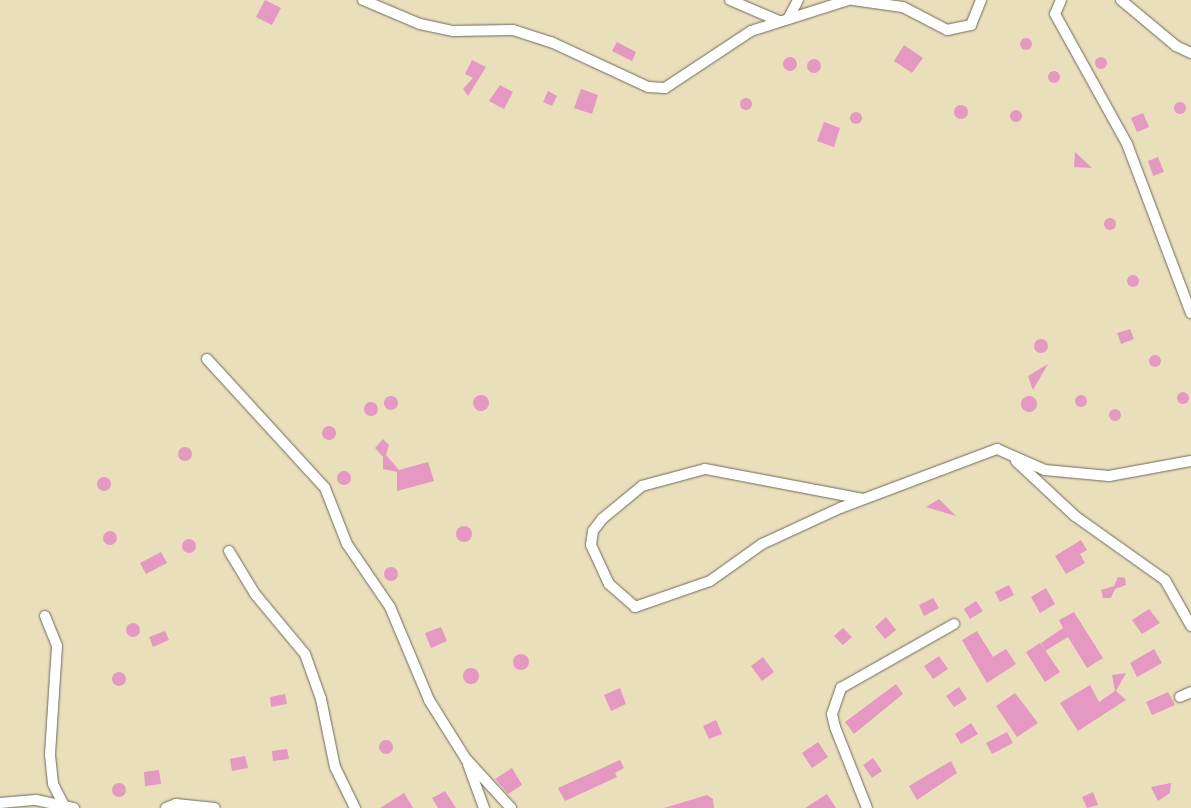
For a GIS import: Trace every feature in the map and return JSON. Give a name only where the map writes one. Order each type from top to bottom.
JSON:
[{"type":"street","points":[[363,0],[420,24],[454,31],[513,30],[551,42],[648,87],[665,88],[724,45],[783,20],[851,0],[890,2],[947,30],[960,30],[971,25],[981,0]]},
{"type":"street","points":[[730,0],[783,20]]},
{"type":"street","points":[[783,20],[798,0]]},
{"type":"street","points":[[1060,0],[1055,14],[1127,144],[1191,312]]},
{"type":"street","points":[[1121,0],[1176,46],[1191,53]]},
{"type":"street","points":[[207,360],[324,488],[347,544],[390,607],[429,700],[466,758],[511,808]]},
{"type":"street","points":[[863,499],[704,469],[642,486],[602,519],[593,531],[591,545],[609,584],[635,607],[710,581],[762,544],[863,499],[996,449],[1045,470],[1109,476],[1191,461]]},
{"type":"street","points":[[1011,456],[1075,516],[1166,580],[1191,626]]},
{"type":"street","points":[[229,551],[255,594],[306,654],[321,700],[335,767],[356,808]]},
{"type":"street","points":[[45,616],[57,646],[50,755],[52,784],[69,807]]},
{"type":"street","points":[[867,808],[835,727],[832,714],[841,688],[954,624]]},
{"type":"street","points":[[1180,697],[1191,692]]},
{"type":"street","points":[[466,758],[484,808]]},
{"type":"street","points":[[0,802],[36,800],[69,807]]},
{"type":"street","points":[[166,808],[176,804],[215,808]]},
{"type":"building","points":[[265,0],[281,8],[272,25],[256,17]]},
{"type":"building","points":[[1028,38],[1031,39],[1031,49],[1024,50],[1021,49],[1020,42],[1021,39]]},
{"type":"building","points":[[617,42],[636,52],[632,61],[612,51]]},
{"type":"building","points":[[904,45],[923,58],[912,73],[894,61]]},
{"type":"building","points":[[790,57],[795,59],[797,64],[795,69],[790,71],[785,69],[783,64],[785,59]]},
{"type":"building","points":[[1103,57],[1106,58],[1106,68],[1099,69],[1096,68],[1095,61],[1096,58]]},
{"type":"building","points":[[814,59],[819,61],[821,66],[819,71],[814,73],[809,71],[807,66],[809,61]]},
{"type":"building","points":[[472,60],[486,67],[468,96],[463,89],[473,78],[465,74]]},
{"type":"building","points":[[1056,71],[1059,72],[1059,82],[1052,83],[1049,82],[1048,75],[1049,72]]},
{"type":"building","points":[[500,85],[513,92],[504,109],[489,101]]},
{"type":"building","points":[[581,89],[598,95],[592,114],[574,108]]},
{"type":"building","points":[[548,91],[557,96],[552,106],[543,102]]},
{"type":"building","points":[[748,98],[751,99],[751,109],[744,110],[741,109],[740,102],[741,99]]},
{"type":"building","points":[[1182,102],[1185,103],[1185,113],[1178,114],[1175,113],[1174,106],[1175,103]]},
{"type":"building","points":[[958,105],[964,105],[968,112],[964,119],[958,119],[954,115],[954,109]]},
{"type":"building","points":[[1018,110],[1021,111],[1021,121],[1014,122],[1011,121],[1010,114],[1011,111]]},
{"type":"building","points":[[858,112],[861,113],[861,123],[854,124],[851,123],[850,116],[851,113]]},
{"type":"building","points":[[1143,113],[1149,127],[1137,132],[1131,118]]},
{"type":"building","points":[[824,122],[840,128],[834,147],[817,141]]},
{"type":"building","points":[[1075,152],[1092,168],[1074,167]]},
{"type":"building","points":[[1158,157],[1164,172],[1153,176],[1148,161]]},
{"type":"building","points":[[1112,218],[1115,219],[1115,229],[1108,230],[1105,229],[1104,222],[1105,219]]},
{"type":"building","points":[[1135,275],[1138,276],[1138,286],[1131,287],[1128,286],[1127,279],[1128,276]]},
{"type":"building","points":[[1130,329],[1134,339],[1121,344],[1117,333]]},
{"type":"building","points":[[1038,339],[1044,339],[1048,346],[1044,353],[1038,353],[1034,349],[1034,343]]},
{"type":"building","points":[[1157,355],[1160,356],[1160,366],[1153,367],[1150,366],[1149,359],[1150,356]]},
{"type":"building","points":[[1048,364],[1033,390],[1028,376]]},
{"type":"building","points":[[1185,392],[1188,393],[1188,403],[1181,404],[1178,403],[1177,396],[1178,393]]},
{"type":"building","points":[[481,395],[487,397],[489,403],[487,409],[481,411],[475,409],[473,403],[475,397]]},
{"type":"building","points":[[1079,395],[1083,395],[1087,401],[1083,407],[1079,407],[1075,403],[1075,399]]},
{"type":"building","points":[[388,396],[394,396],[398,403],[394,410],[388,410],[384,406],[384,400]]},
{"type":"building","points":[[1029,396],[1035,398],[1037,404],[1035,410],[1029,412],[1023,410],[1021,404],[1023,398]]},
{"type":"building","points":[[368,402],[374,402],[378,409],[374,416],[368,416],[364,412],[364,406]]},
{"type":"building","points":[[1117,409],[1120,410],[1120,420],[1113,421],[1110,420],[1109,413],[1110,410]]},
{"type":"building","points":[[329,426],[334,428],[336,433],[334,438],[329,440],[324,438],[322,433],[324,428]]},
{"type":"building","points":[[383,439],[389,445],[386,455],[399,470],[428,462],[434,481],[397,491],[397,472],[383,469],[383,457],[375,448]]},
{"type":"building","points":[[182,447],[188,447],[192,454],[188,461],[182,461],[178,457],[178,451]]},
{"type":"building","points":[[341,471],[347,471],[351,478],[347,485],[341,485],[337,481],[337,475]]},
{"type":"building","points":[[101,477],[107,477],[111,484],[107,491],[101,491],[97,487],[97,481]]},
{"type":"building","points":[[939,499],[956,516],[926,507]]},
{"type":"building","points":[[464,526],[470,528],[472,534],[470,540],[464,542],[458,540],[456,534],[458,528]]},
{"type":"building","points":[[107,531],[113,531],[117,538],[113,545],[107,545],[103,541],[103,535]]},
{"type":"building","points":[[189,539],[194,541],[196,546],[194,551],[189,553],[184,551],[182,546],[184,541]]},
{"type":"building","points":[[1081,540],[1087,550],[1080,554],[1085,563],[1066,574],[1055,556]]},
{"type":"building","points":[[161,552],[167,563],[146,574],[140,563]]},
{"type":"building","points":[[388,567],[394,567],[398,574],[394,581],[388,581],[384,577],[384,571]]},
{"type":"building","points":[[1118,577],[1125,578],[1126,585],[1115,589],[1111,598],[1103,598],[1101,590],[1114,586]]},
{"type":"building","points":[[1009,585],[1014,595],[1000,602],[995,592]]},
{"type":"building","points":[[1046,588],[1055,604],[1040,613],[1031,597]]},
{"type":"building","points":[[933,598],[939,608],[924,616],[919,605]]},
{"type":"building","points":[[976,601],[983,611],[970,619],[964,609]]},
{"type":"building","points":[[1149,609],[1160,623],[1142,634],[1132,620]]},
{"type":"building","points":[[1074,612],[1103,658],[1087,668],[1068,637],[1045,651],[1041,643],[1063,628],[1059,620]]},
{"type":"building","points":[[886,617],[896,630],[885,639],[875,627]]},
{"type":"building","points":[[130,623],[136,623],[140,630],[136,637],[130,637],[126,633],[126,627]]},
{"type":"building","points":[[441,627],[447,641],[431,648],[425,633]]},
{"type":"building","points":[[843,628],[852,637],[843,645],[834,636]]},
{"type":"building","points":[[165,631],[169,640],[153,647],[149,637]]},
{"type":"building","points":[[977,631],[993,657],[1006,649],[1016,664],[987,683],[962,640]]},
{"type":"building","points":[[1040,643],[1060,672],[1045,682],[1026,652]]},
{"type":"building","points":[[1154,649],[1162,663],[1137,677],[1130,663]]},
{"type":"building","points":[[521,654],[527,656],[529,662],[527,668],[521,670],[515,668],[513,662],[515,656]]},
{"type":"building","points":[[939,656],[948,669],[933,679],[924,666]]},
{"type":"building","points":[[763,657],[774,672],[762,681],[751,666]]},
{"type":"building","points":[[468,668],[474,668],[479,673],[477,682],[468,684],[463,679],[463,673]]},
{"type":"building","points":[[116,672],[122,672],[126,679],[122,686],[116,686],[112,682],[112,676]]},
{"type":"building","points":[[1126,673],[1116,691],[1126,700],[1078,731],[1060,703],[1090,685],[1099,702],[1115,691],[1112,675]]},
{"type":"building","points":[[896,684],[903,694],[854,734],[845,722]]},
{"type":"building","points":[[959,687],[967,699],[954,707],[946,696]]},
{"type":"building","points":[[620,688],[626,704],[611,711],[604,695]]},
{"type":"building","points":[[1168,692],[1175,705],[1152,715],[1146,702]]},
{"type":"building","points":[[1015,693],[1038,723],[1017,737],[996,706]]},
{"type":"building","points":[[285,694],[287,704],[271,707],[270,697]]},
{"type":"building","points":[[716,720],[722,734],[709,739],[703,726]]},
{"type":"building","points":[[971,723],[978,734],[961,744],[955,734]]},
{"type":"building","points":[[1007,732],[1013,743],[992,754],[986,743]]},
{"type":"building","points":[[383,740],[389,740],[393,747],[389,754],[383,754],[379,750],[379,744]]},
{"type":"building","points":[[818,742],[828,757],[812,768],[802,753]]},
{"type":"building","points":[[287,749],[289,759],[273,761],[272,751]]},
{"type":"building","points":[[245,756],[248,768],[232,771],[230,759]]},
{"type":"building","points":[[873,758],[882,771],[872,778],[863,765]]},
{"type":"building","points":[[620,760],[624,768],[615,773],[617,777],[565,801],[558,788]]},
{"type":"building","points":[[951,761],[957,773],[917,800],[909,786]]},
{"type":"building","points":[[512,768],[522,785],[508,794],[495,779]]},
{"type":"building","points":[[159,770],[161,784],[145,786],[144,772]]},
{"type":"building","points":[[116,783],[122,783],[126,790],[122,797],[116,797],[112,793],[112,787]]},
{"type":"building","points":[[1171,783],[1170,793],[1158,801],[1151,787]]},
{"type":"building","points":[[445,791],[456,808],[438,808],[432,798]]},
{"type":"building","points":[[1093,792],[1098,805],[1087,808],[1082,797]]},
{"type":"building","points":[[404,793],[413,808],[380,808]]},
{"type":"building","points":[[827,794],[836,808],[805,808]]},
{"type":"building","points":[[707,795],[713,799],[714,808],[664,808]]}]
